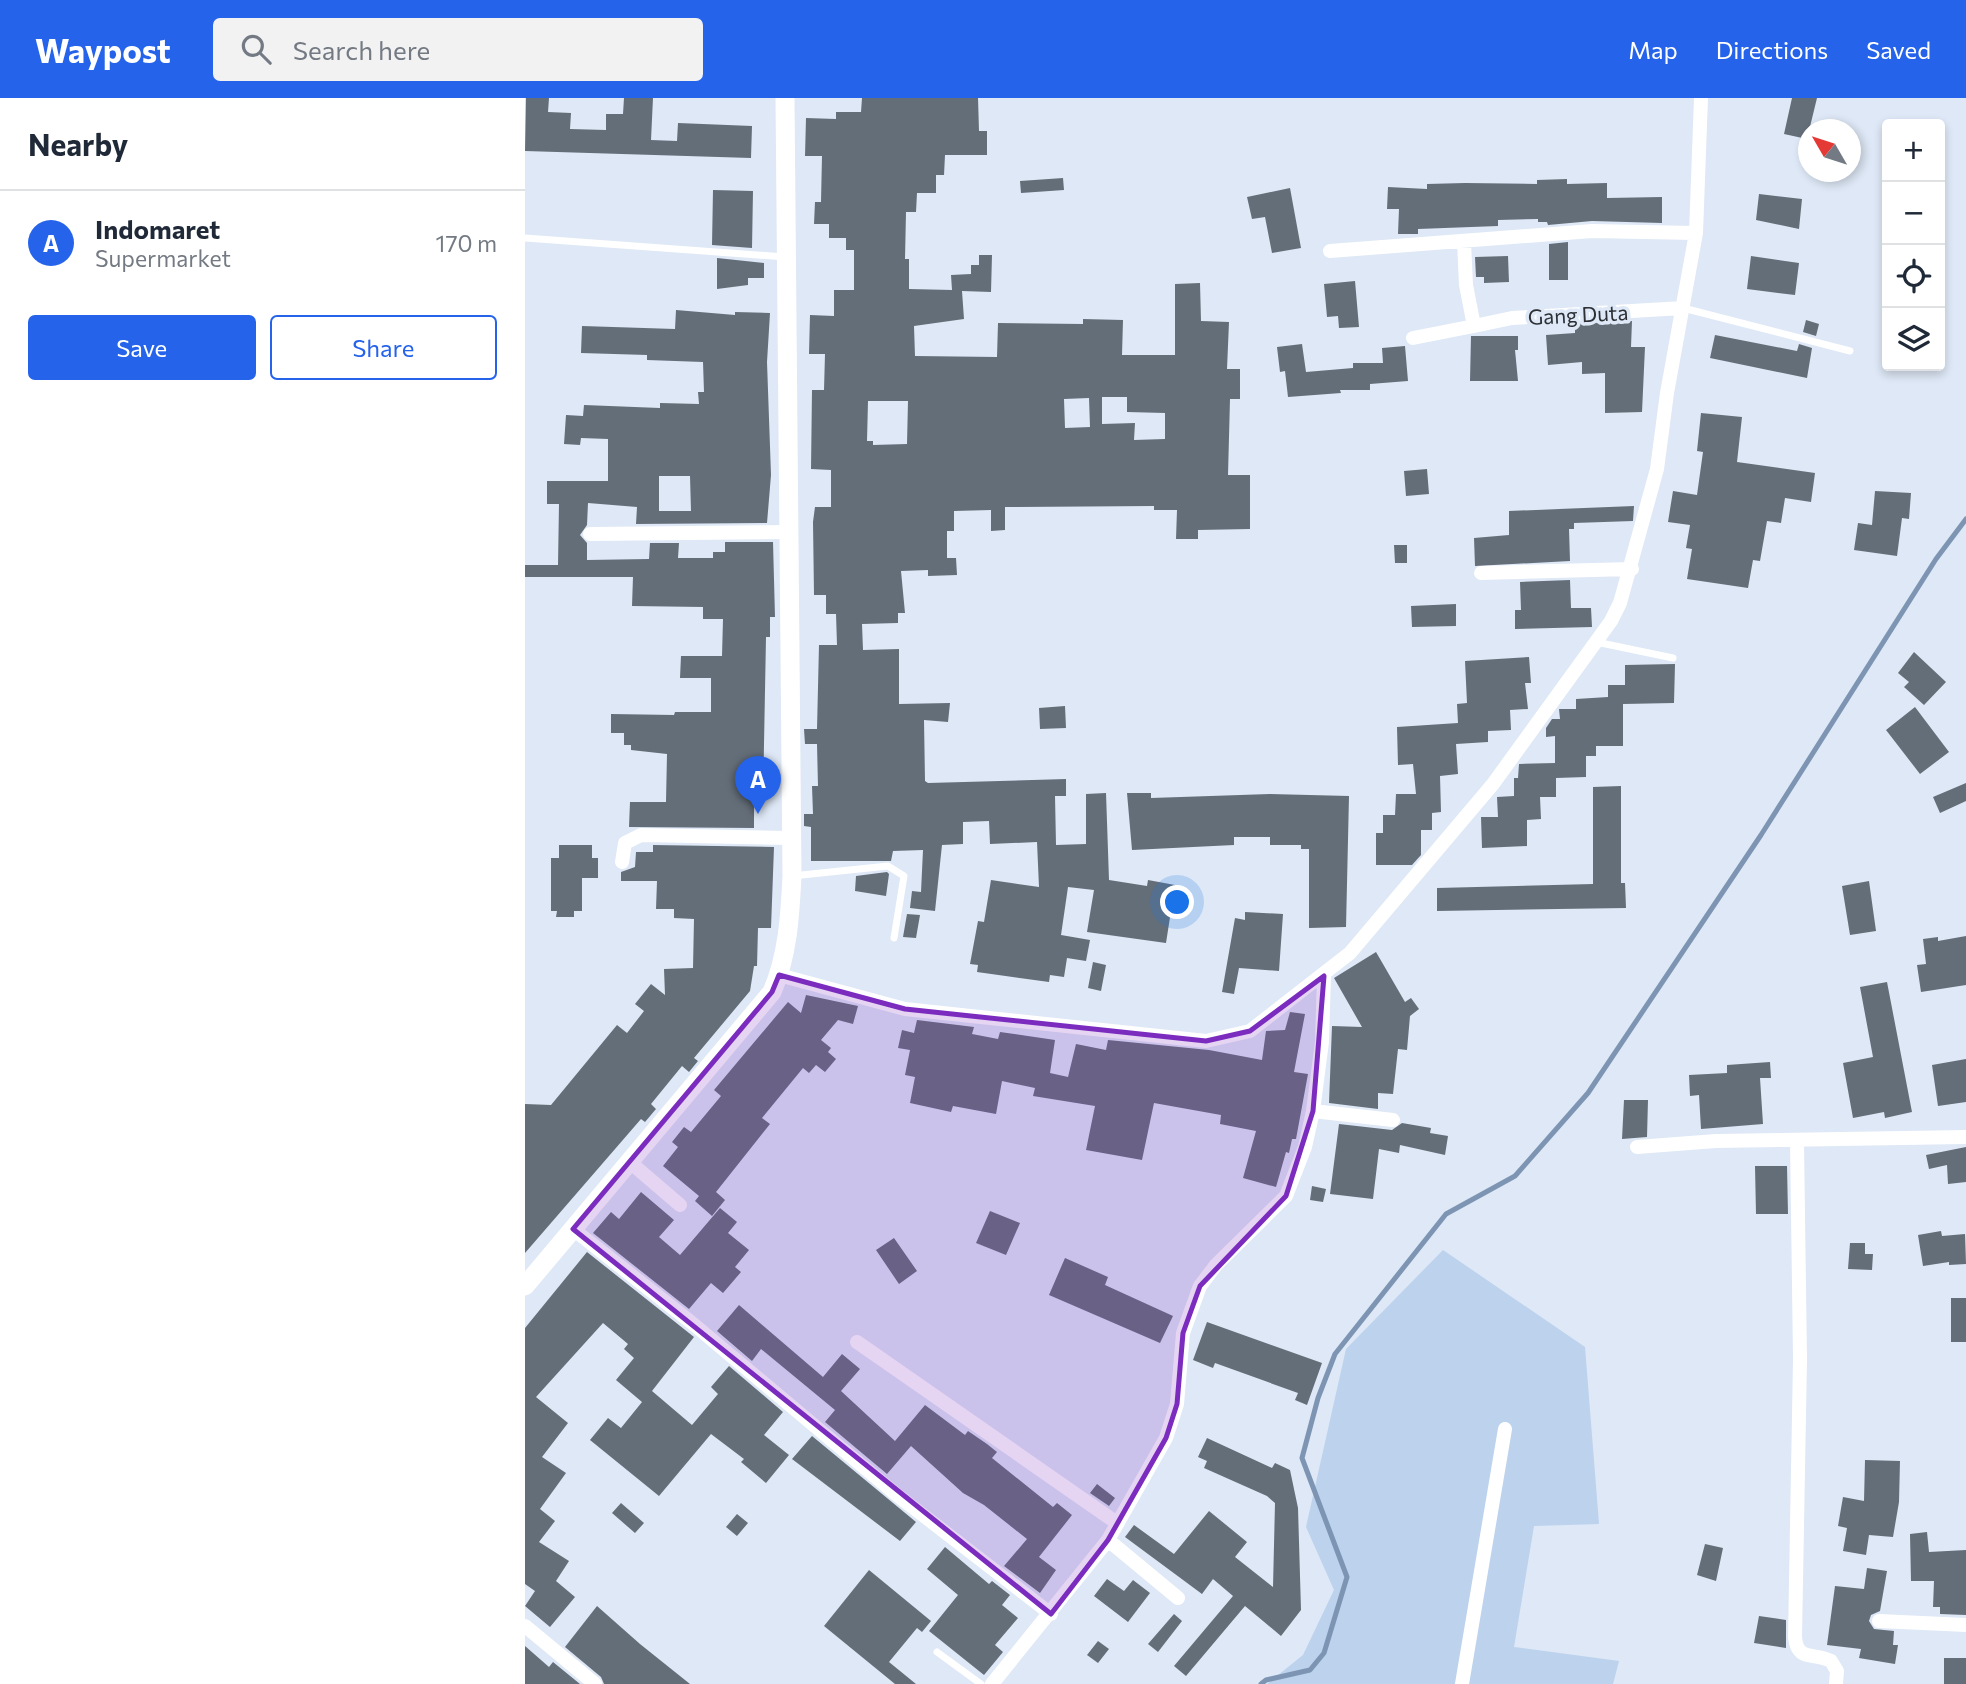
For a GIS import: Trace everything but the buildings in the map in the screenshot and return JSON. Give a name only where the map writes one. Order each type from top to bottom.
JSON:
[{"type":"street","points":[[525,1286],[772,992],[779,975],[789,924],[792,876],[789,838],[788,257],[785,98]]},
{"type":"street","points":[[779,975],[905,1009],[1206,1041],[1249,1031],[1350,953],[1493,784],[1611,621],[1632,569],[1657,469],[1696,233],[1701,98]]},
{"type":"street","points":[[1330,251],[1385,244],[1464,242],[1592,231],[1696,233]]},
{"type":"street","points":[[1464,242],[1466,285],[1474,326]]},
{"type":"street","name":"Gang Duta","points":[[1413,338],[1513,317],[1683,309]]},
{"type":"street","points":[[590,534],[788,532]]},
{"type":"street","points":[[1481,573],[1632,569]]},
{"type":"street","points":[[622,862],[625,843],[641,835],[789,838]]},
{"type":"street","points":[[992,1684],[1108,1540],[1174,1421],[1183,1333],[1200,1286],[1216,1265],[1286,1196],[1305,1147],[1313,1111],[1322,1042],[1324,975]]},
{"type":"street","points":[[1313,1111],[1393,1120]]},
{"type":"street","points":[[1637,1147],[1716,1141],[1966,1137]]},
{"type":"street","points":[[1797,1141],[1800,1359],[1795,1637],[1798,1653],[1826,1658],[1836,1666],[1836,1684]]},
{"type":"street","points":[[631,1163],[680,1205]]},
{"type":"street","points":[[573,1228],[692,1322],[897,1495],[1051,1614]]},
{"type":"street","points":[[857,1342],[1118,1523]]},
{"type":"street","points":[[1462,1684],[1505,1429]]},
{"type":"street","points":[[1108,1540],[1178,1598]]},
{"type":"street","points":[[1879,1621],[1966,1625]]},
{"type":"street","points":[[525,1626],[595,1684]]},
{"type":"lane","points":[[525,238],[788,257]]},
{"type":"lane","points":[[1683,309],[1850,351]]},
{"type":"lane","points":[[1595,642],[1673,658]]},
{"type":"lane","points":[[792,876],[888,866],[904,876],[894,938]]},
{"type":"lane","points":[[937,1652],[981,1684]]},
{"type":"highlighted area","points":[[779,975],[905,1009],[1206,1041],[1250,1031],[1324,976],[1313,1111],[1286,1196],[1200,1286],[1183,1333],[1177,1404],[1166,1438],[1108,1540],[1051,1614],[573,1229],[772,992]]},
{"type":"shaded area","points":[[1443,1250],[1585,1347],[1599,1524],[1534,1526],[1514,1647],[1619,1661],[1613,1684],[1267,1684],[1303,1655],[1334,1590],[1306,1527],[1346,1349]]},
{"type":"waterway","points":[[1261,1684],[1266,1680],[1310,1670],[1324,1653],[1347,1577],[1302,1458],[1318,1398],[1335,1354],[1446,1214],[1515,1176],[1588,1093],[1761,835],[1936,559],[1966,519]]},
{"type":"place","name":"Indomaret","points":[[758,814]]}]
